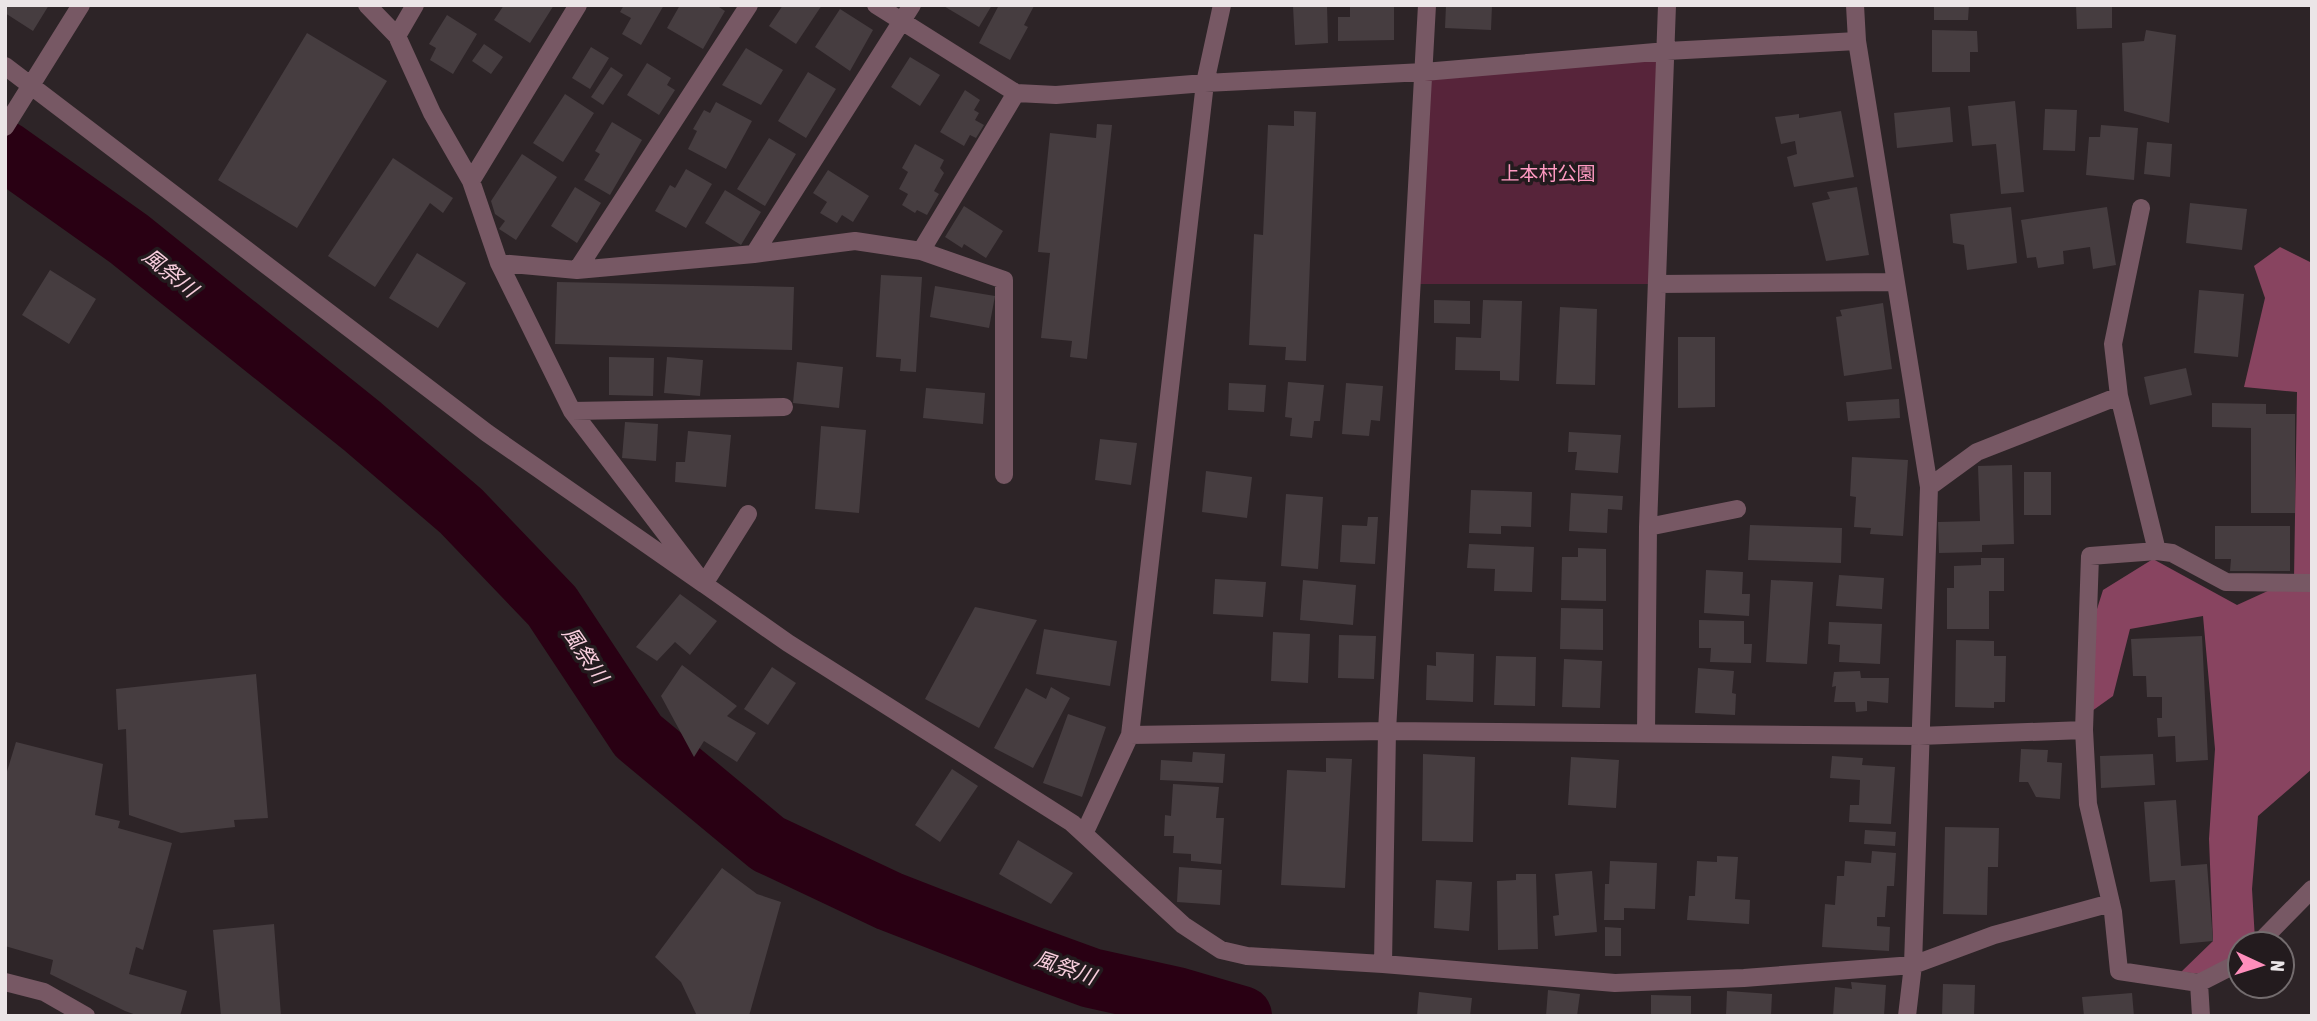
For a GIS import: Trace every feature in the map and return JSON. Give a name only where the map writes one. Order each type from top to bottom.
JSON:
[{"type":"street","points":[[8,122],[81,5]]},
{"type":"street","points":[[367,5],[397,36],[432,113],[471,181],[499,263],[572,411],[704,584]]},
{"type":"street","points":[[397,36],[415,5]]},
{"type":"street","points":[[471,181],[578,5]]},
{"type":"street","points":[[577,270],[749,5]]},
{"type":"street","points":[[876,5],[1016,93],[1056,95],[1205,83],[1424,72],[1667,51],[1857,41]]},
{"type":"street","points":[[754,254],[912,5]]},
{"type":"street","points":[[1084,834],[1130,735],[1205,83],[1222,5]]},
{"type":"street","points":[[1382,964],[1387,731],[1427,5]]},
{"type":"street","points":[[1646,733],[1648,527],[1667,5]]},
{"type":"street","points":[[1855,5],[1857,41],[1929,487],[1913,965],[1908,1016]]},
{"type":"street","points":[[5,66],[487,433],[788,643],[1072,823],[1183,925],[1221,950],[1247,956],[1615,983],[1744,978],[1913,965],[1994,935],[2111,903]]},
{"type":"street","points":[[921,251],[1016,93]]},
{"type":"street","points":[[2141,208],[2113,344],[2119,396],[2157,551]]},
{"type":"street","points":[[499,263],[577,270],[754,254],[855,241],[921,251],[1004,281],[1004,475]]},
{"type":"street","points":[[1657,284],[1894,282]]},
{"type":"street","points":[[1929,487],[1977,452],[2119,396]]},
{"type":"street","points":[[572,411],[784,407]]},
{"type":"street","points":[[1648,527],[1737,509]]},
{"type":"street","points":[[704,584],[748,514]]},
{"type":"street","points":[[2226,969],[2199,983],[2119,971],[2111,903],[2088,804],[2084,730],[2090,556],[2157,551],[2172,553],[2226,582],[2312,583]]},
{"type":"street","points":[[1130,735],[1387,731],[1919,736],[2084,730]]},
{"type":"street","points":[[2272,930],[2312,889]]},
{"type":"street","points":[[5,982],[44,992],[86,1016]]},
{"type":"street","points":[[2199,983],[2201,1016]]},
{"type":"green space","name":"上本村公園","points":[[1667,51],[1657,284],[1412,284],[1424,72]]},
{"type":"shaded area","points":[[2280,247],[2312,263],[2312,769],[2258,816],[2252,889],[2254,930],[2226,930],[2226,973],[2223,976],[2181,972],[2213,941],[2209,839],[2215,749],[2203,616],[2130,629],[2113,696],[2092,711],[2085,647],[2103,590],[2153,559],[2237,605],[2294,579],[2297,392],[2244,387],[2265,298],[2254,266]]},
{"type":"building","points":[[5,5],[49,5],[33,31],[5,13]]},
{"type":"building","points":[[504,5],[554,5],[530,43],[494,20]]},
{"type":"building","points":[[624,5],[664,5],[641,45],[622,34],[631,18],[620,12]]},
{"type":"building","points":[[680,5],[716,5],[725,11],[703,49],[667,28]]},
{"type":"building","points":[[783,5],[822,5],[796,44],[769,26]]},
{"type":"building","points":[[942,5],[992,5],[979,27]]},
{"type":"building","points":[[999,5],[1034,6],[1024,25],[1028,27],[1010,60],[979,43]]},
{"type":"building","points":[[1327,5],[1328,43],[1295,45],[1293,6]]},
{"type":"building","points":[[1350,5],[1394,5],[1394,40],[1338,41],[1338,17],[1350,17]]},
{"type":"building","points":[[1446,5],[1492,5],[1491,30],[1445,28]]},
{"type":"building","points":[[1934,5],[1969,5],[1968,20],[1934,20]]},
{"type":"building","points":[[2076,5],[2112,5],[2112,28],[2077,29]]},
{"type":"building","points":[[840,9],[873,30],[850,71],[815,47]]},
{"type":"building","points":[[447,15],[477,34],[453,74],[430,60],[436,48],[429,44]]},
{"type":"building","points":[[1932,30],[1977,31],[1978,52],[1970,52],[1970,72],[1932,72]]},
{"type":"building","points":[[2146,30],[2176,35],[2169,123],[2124,111],[2122,43],[2144,41]]},
{"type":"building","points":[[307,33],[387,81],[297,228],[218,180]]},
{"type":"building","points":[[484,44],[503,57],[491,74],[472,61]]},
{"type":"building","points":[[591,47],[609,58],[590,89],[572,78]]},
{"type":"building","points":[[746,48],[783,70],[761,105],[722,85]]},
{"type":"building","points":[[910,57],[940,75],[920,106],[891,87]]},
{"type":"building","points":[[647,63],[671,78],[667,85],[675,90],[659,115],[627,95]]},
{"type":"building","points":[[611,67],[623,75],[603,105],[591,97]]},
{"type":"building","points":[[808,72],[836,89],[806,138],[778,121]]},
{"type":"building","points":[[965,90],[980,100],[974,110],[979,113],[975,120],[984,125],[976,138],[970,135],[964,146],[940,132]]},
{"type":"building","points":[[565,94],[594,113],[563,162],[533,143]]},
{"type":"building","points":[[2015,101],[2024,192],[2001,194],[1996,144],[1972,146],[1968,106]]},
{"type":"building","points":[[716,102],[752,121],[726,169],[688,149],[697,131],[693,129],[704,110],[710,113]]},
{"type":"building","points":[[1950,107],[1953,142],[1897,148],[1894,113]]},
{"type":"building","points":[[2045,109],[2077,110],[2075,151],[2043,150]]},
{"type":"building","points":[[1294,111],[1316,112],[1306,361],[1285,360],[1286,347],[1249,345],[1254,234],[1263,235],[1268,125],[1294,126]]},
{"type":"building","points":[[1841,111],[1854,177],[1794,187],[1787,157],[1797,154],[1795,141],[1781,144],[1775,117],[1799,114],[1799,118]]},
{"type":"building","points":[[612,122],[642,140],[610,195],[584,180],[600,154],[595,151]]},
{"type":"building","points":[[1097,124],[1112,125],[1087,359],[1070,357],[1072,341],[1041,338],[1050,253],[1038,252],[1050,133],[1096,138]]},
{"type":"building","points":[[2101,125],[2138,128],[2134,180],[2086,175],[2089,137],[2100,137]]},
{"type":"building","points":[[769,138],[796,154],[765,206],[737,189]]},
{"type":"building","points":[[2147,142],[2172,144],[2170,177],[2144,174]]},
{"type":"building","points":[[915,144],[944,160],[940,168],[944,173],[934,191],[939,194],[927,215],[917,210],[915,213],[902,205],[908,194],[899,189],[908,172],[902,168]]},
{"type":"building","points":[[522,154],[557,177],[516,240],[499,229],[505,221],[495,214],[491,201]]},
{"type":"building","points":[[393,158],[453,198],[443,213],[430,203],[375,287],[328,256]]},
{"type":"building","points":[[686,169],[712,184],[686,228],[655,211],[670,185],[675,188]]},
{"type":"building","points":[[828,170],[869,196],[853,222],[842,215],[837,223],[820,213],[827,202],[813,193]]},
{"type":"building","points":[[575,187],[601,203],[577,243],[551,226]]},
{"type":"building","points":[[1857,187],[1869,255],[1826,261],[1812,203],[1830,199],[1827,192]]},
{"type":"building","points":[[725,190],[761,212],[741,245],[705,223]]},
{"type":"building","points":[[2190,203],[2247,209],[2242,250],[2186,243]]},
{"type":"building","points":[[964,206],[1003,231],[986,258],[964,244],[962,248],[945,237]]},
{"type":"building","points":[[2011,207],[2017,263],[1967,270],[1964,245],[1953,243],[1950,214]]},
{"type":"building","points":[[2107,207],[2116,265],[2093,269],[2090,247],[2063,251],[2064,264],[2038,268],[2036,257],[2027,258],[2021,220]]},
{"type":"building","points":[[417,253],[466,283],[438,328],[389,298]]},
{"type":"building","points":[[50,270],[96,299],[69,344],[22,315]]},
{"type":"building","points":[[881,275],[922,277],[916,372],[900,371],[901,359],[876,357]]},
{"type":"building","points":[[557,282],[794,287],[792,350],[555,344]]},
{"type":"building","points":[[935,286],[995,296],[989,328],[930,317]]},
{"type":"building","points":[[2199,290],[2244,294],[2238,357],[2194,353]]},
{"type":"building","points":[[1434,300],[1470,301],[1470,324],[1434,323]]},
{"type":"building","points":[[1483,300],[1522,301],[1519,381],[1500,380],[1500,371],[1455,370],[1456,337],[1481,338]]},
{"type":"building","points":[[1883,303],[1892,369],[1844,376],[1836,317],[1842,316],[1840,310]]},
{"type":"building","points":[[1560,307],[1597,309],[1595,385],[1556,384]]},
{"type":"building","points":[[1678,337],[1715,337],[1715,407],[1678,408]]},
{"type":"building","points":[[609,357],[654,358],[653,396],[609,395]]},
{"type":"building","points":[[667,357],[703,360],[700,396],[664,393]]},
{"type":"building","points":[[797,362],[843,367],[839,408],[793,403]]},
{"type":"building","points":[[2186,368],[2192,395],[2150,405],[2144,377]]},
{"type":"building","points":[[1288,382],[1324,385],[1320,421],[1314,421],[1312,438],[1290,436],[1292,418],[1285,417]]},
{"type":"building","points":[[1229,383],[1266,385],[1264,412],[1228,410]]},
{"type":"building","points":[[1346,383],[1383,386],[1380,421],[1371,420],[1369,436],[1342,434]]},
{"type":"building","points":[[926,388],[985,393],[983,424],[923,418]]},
{"type":"building","points":[[1899,399],[1900,418],[1848,421],[1846,402]]},
{"type":"building","points":[[2212,403],[2266,404],[2266,414],[2295,414],[2295,513],[2251,513],[2251,428],[2212,427]]},
{"type":"building","points":[[625,422],[658,424],[656,461],[622,458]]},
{"type":"building","points":[[821,426],[866,430],[859,513],[815,509]]},
{"type":"building","points":[[688,431],[731,435],[726,487],[675,482],[676,462],[685,462]]},
{"type":"building","points":[[1569,432],[1621,435],[1618,473],[1575,470],[1577,452],[1568,452]]},
{"type":"building","points":[[1100,439],[1137,443],[1131,485],[1095,480]]},
{"type":"building","points":[[1852,457],[1908,460],[1903,536],[1870,534],[1871,528],[1854,527],[1856,497],[1850,496]]},
{"type":"building","points":[[2012,465],[2014,544],[1982,545],[1982,552],[1939,553],[1938,522],[1980,521],[1978,466]]},
{"type":"building","points":[[1206,471],[1252,477],[1247,518],[1202,512]]},
{"type":"building","points":[[2024,472],[2051,472],[2051,515],[2024,515]]},
{"type":"building","points":[[1471,490],[1532,492],[1531,527],[1501,526],[1501,534],[1469,533]]},
{"type":"building","points":[[1571,493],[1623,496],[1622,510],[1608,509],[1607,533],[1569,531]]},
{"type":"building","points":[[1286,494],[1323,497],[1318,569],[1281,566]]},
{"type":"building","points":[[1368,517],[1378,517],[1375,564],[1340,562],[1342,525],[1367,526]]},
{"type":"building","points":[[1750,525],[1842,528],[1841,563],[1748,560]]},
{"type":"building","points":[[2215,526],[2290,526],[2290,571],[2230,571],[2231,559],[2215,559]]},
{"type":"building","points":[[1469,544],[1534,547],[1532,592],[1494,591],[1495,569],[1467,568]]},
{"type":"building","points":[[1578,548],[1606,549],[1606,601],[1561,600],[1562,557],[1578,557]]},
{"type":"building","points":[[1981,558],[2004,558],[2004,591],[1989,591],[1989,629],[1947,629],[1947,588],[1954,588],[1954,566],[1981,565]]},
{"type":"building","points":[[1706,570],[1743,572],[1742,594],[1750,594],[1749,616],[1704,613]]},
{"type":"building","points":[[1839,575],[1884,578],[1882,609],[1836,606]]},
{"type":"building","points":[[1215,579],[1266,582],[1263,617],[1213,614]]},
{"type":"building","points":[[1303,580],[1356,585],[1353,625],[1300,620]]},
{"type":"building","points":[[1771,580],[1813,582],[1807,664],[1766,662]]},
{"type":"building","points":[[680,594],[717,621],[690,655],[675,642],[657,661],[636,647]]},
{"type":"building","points":[[975,607],[1037,620],[979,728],[925,699]]},
{"type":"building","points":[[1561,608],[1603,609],[1603,650],[1560,649]]},
{"type":"building","points":[[1699,620],[1744,621],[1744,644],[1752,644],[1751,663],[1710,662],[1711,648],[1699,648]]},
{"type":"building","points":[[1829,622],[1882,624],[1880,664],[1839,662],[1840,645],[1828,644]]},
{"type":"building","points":[[1044,629],[1117,641],[1110,686],[1036,674]]},
{"type":"building","points":[[1273,632],[1310,634],[1308,683],[1271,681]]},
{"type":"building","points":[[1339,635],[1376,636],[1374,679],[1338,678]]},
{"type":"building","points":[[2202,636],[2208,760],[2176,762],[2175,736],[2158,737],[2157,718],[2162,718],[2162,697],[2147,697],[2146,676],[2133,676],[2131,639]]},
{"type":"building","points":[[1956,640],[1994,641],[1994,656],[2006,656],[2005,702],[1994,702],[1994,708],[1955,707]]},
{"type":"building","points":[[1436,652],[1474,654],[1473,702],[1426,700],[1427,665],[1436,666]]},
{"type":"building","points":[[1496,656],[1536,657],[1535,706],[1494,705]]},
{"type":"building","points":[[1564,659],[1602,661],[1600,708],[1562,707]]},
{"type":"building","points":[[682,665],[737,706],[727,716],[756,733],[737,762],[704,741],[694,757],[661,696]]},
{"type":"building","points":[[772,667],[796,683],[768,725],[744,709]]},
{"type":"building","points":[[1698,668],[1734,671],[1732,693],[1736,694],[1735,715],[1695,713]]},
{"type":"building","points":[[1860,671],[1861,678],[1889,678],[1888,703],[1867,701],[1867,711],[1856,712],[1855,702],[1834,702],[1834,672]]},
{"type":"building","points":[[256,674],[268,818],[234,820],[235,827],[181,833],[129,815],[126,729],[118,730],[116,689]]},
{"type":"building","points":[[1051,687],[1070,698],[1033,768],[994,748],[1026,688],[1046,699]]},
{"type":"building","points":[[1068,714],[1106,727],[1082,797],[1043,783]]},
{"type":"building","points":[[16,742],[103,764],[95,815],[120,821],[118,828],[172,843],[143,950],[136,947],[129,974],[187,991],[180,1016],[139,1016],[125,1011],[50,974],[53,960],[5,946],[5,778]]},
{"type":"building","points":[[2021,749],[2048,750],[2047,762],[2062,763],[2060,799],[2036,797],[2028,782],[2019,782]]},
{"type":"building","points":[[1193,752],[1225,754],[1223,783],[1160,780],[1161,760],[1192,762]]},
{"type":"building","points":[[1423,754],[1475,757],[1473,842],[1422,841]]},
{"type":"building","points":[[2153,754],[2155,785],[2101,788],[2100,756]]},
{"type":"building","points":[[1832,756],[1863,758],[1862,765],[1895,767],[1891,824],[1849,822],[1850,805],[1859,805],[1860,780],[1830,778]]},
{"type":"building","points":[[1571,757],[1619,760],[1616,808],[1568,805]]},
{"type":"building","points":[[1326,758],[1352,759],[1345,888],[1281,885],[1287,770],[1326,772]]},
{"type":"building","points":[[952,769],[978,786],[940,842],[915,825]]},
{"type":"building","points":[[1173,784],[1219,787],[1216,818],[1224,818],[1221,864],[1191,861],[1191,854],[1173,853],[1174,836],[1164,836],[1165,815],[1171,816]]},
{"type":"building","points":[[2176,800],[2181,866],[2207,864],[2213,941],[2180,944],[2175,880],[2150,882],[2144,802]]},
{"type":"building","points":[[1945,827],[1999,828],[1998,867],[1988,867],[1987,915],[1943,914]]},
{"type":"building","points":[[1865,830],[1896,832],[1895,846],[1864,844]]},
{"type":"building","points":[[1018,840],[1073,873],[1051,904],[999,874]]},
{"type":"building","points":[[1872,851],[1896,853],[1894,886],[1887,886],[1885,917],[1877,917],[1877,926],[1890,927],[1889,951],[1822,947],[1825,904],[1835,905],[1837,876],[1844,876],[1845,861],[1871,863]]},
{"type":"building","points":[[1717,856],[1738,857],[1735,899],[1750,900],[1749,924],[1687,920],[1689,896],[1695,896],[1697,861],[1717,862]]},
{"type":"building","points":[[1610,861],[1657,863],[1655,909],[1624,908],[1624,920],[1604,920],[1605,884],[1609,884]]},
{"type":"building","points":[[1179,867],[1222,870],[1220,905],[1177,902]]},
{"type":"building","points":[[722,868],[757,894],[781,902],[749,1016],[697,1016],[681,982],[655,957]]},
{"type":"building","points":[[1592,871],[1597,932],[1555,936],[1553,916],[1559,915],[1555,874]]},
{"type":"building","points":[[1516,874],[1536,874],[1538,949],[1498,950],[1497,881],[1516,880]]},
{"type":"building","points":[[1436,880],[1472,882],[1469,931],[1434,928]]},
{"type":"building","points":[[274,924],[281,1016],[221,1016],[213,930]]},
{"type":"building","points":[[1605,927],[1621,928],[1621,956],[1605,956]]},
{"type":"building","points":[[1851,982],[1886,985],[1884,1016],[1833,1016],[1835,987],[1852,989]]},
{"type":"building","points":[[1943,984],[1975,985],[1974,1016],[1942,1016]]},
{"type":"building","points":[[1548,990],[1580,994],[1577,1016],[1546,1016]]},
{"type":"building","points":[[1727,991],[1772,994],[1771,1016],[1726,1016]]},
{"type":"building","points":[[1419,992],[1472,998],[1470,1016],[1417,1016]]},
{"type":"building","points":[[2132,993],[2134,1016],[2084,1016],[2082,997]]},
{"type":"building","points":[[1651,995],[1691,996],[1691,1016],[1651,1016]]},
{"type":"waterway","name":"風祭川","points":[[5,151],[129,239],[362,426],[461,511],[552,606],[638,736],[768,844],[889,901],[1091,978],[1177,997],[1242,1016]]}]
